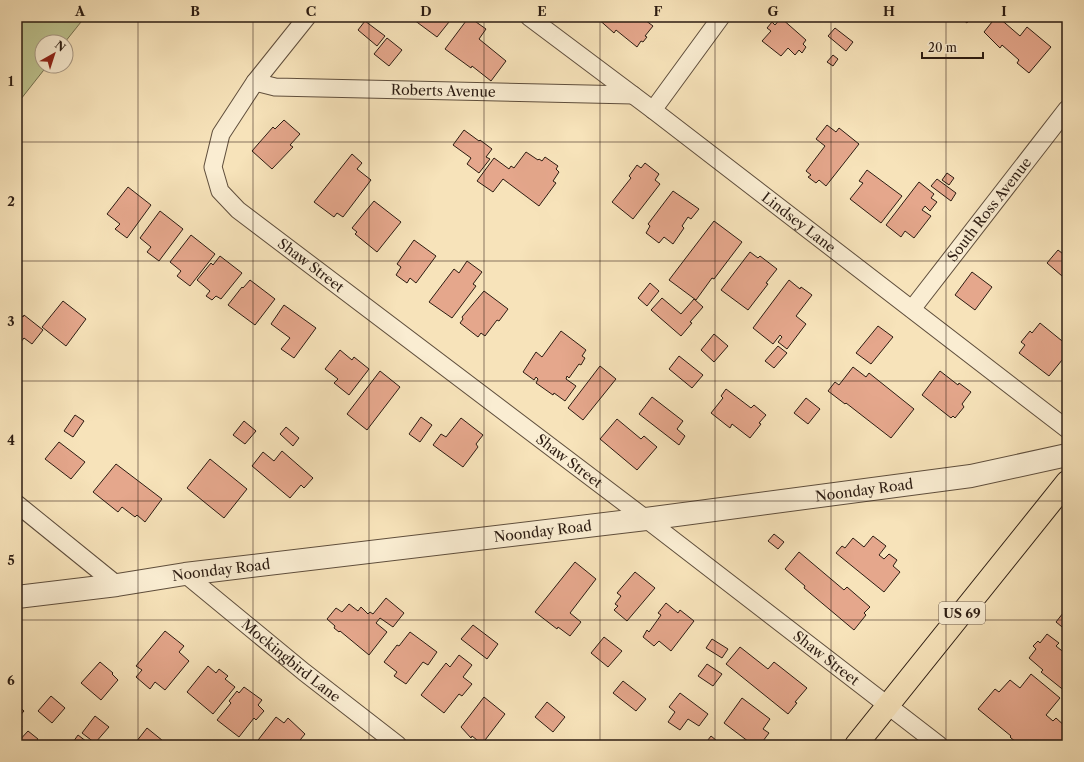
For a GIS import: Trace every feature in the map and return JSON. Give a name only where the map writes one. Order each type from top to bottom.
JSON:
[{"type":"main road","name":"US 69","points":[[856,745],[1067,482]]},
{"type":"street","points":[[255,82],[307,17]]},
{"type":"street","name":"Lindsey Lane","points":[[529,17],[653,110],[1067,429]]},
{"type":"street","points":[[653,110],[721,17]]},
{"type":"street","name":"Roberts Avenue","points":[[255,82],[275,87],[633,95]]},
{"type":"street","name":"Shaw Street","points":[[255,82],[221,134],[213,167],[220,191],[238,210],[646,519],[939,745]]},
{"type":"street","name":"South Ross Avenue","points":[[912,309],[1067,109]]},
{"type":"street","name":"Noonday Road","points":[[17,597],[118,585],[185,574],[646,519],[971,476],[1067,456]]},
{"type":"street","points":[[17,504],[118,585]]},
{"type":"street","name":"Mockingbird Lane","points":[[185,574],[304,672],[398,745]]},
{"type":"green space","points":[[17,17],[85,17],[71,34],[34,34],[34,74],[41,74],[17,104]]},
{"type":"building","points":[[410,17],[453,17],[437,37]]},
{"type":"building","points":[[469,17],[486,29],[479,39],[506,61],[491,81],[472,66],[471,68],[445,49]]},
{"type":"building","points":[[596,17],[641,17],[653,26],[645,36],[647,37],[643,42],[641,41],[637,47],[616,30],[614,33]]},
{"type":"building","points":[[959,17],[971,17],[967,23]]},
{"type":"building","points":[[996,17],[998,17],[1020,36],[1027,27],[1051,47],[1029,73],[1017,63],[1019,60],[1002,45],[1000,48],[984,32]]},
{"type":"building","points":[[781,18],[806,40],[803,44],[806,47],[802,53],[799,50],[795,55],[788,48],[781,56],[762,41],[771,31],[767,28],[772,22],[775,25]]},
{"type":"building","points":[[365,21],[385,36],[377,46],[358,30]]},
{"type":"building","points":[[835,28],[853,42],[846,51],[828,36]]},
{"type":"building","points":[[387,38],[402,50],[389,66],[374,54]]},
{"type":"building","points":[[833,55],[838,59],[833,66],[827,62]]},
{"type":"building","points":[[284,120],[300,134],[290,145],[293,147],[272,169],[252,151],[273,127],[275,129]]},
{"type":"building","points":[[827,125],[836,132],[839,128],[859,144],[826,186],[819,180],[816,183],[808,177],[811,175],[806,171],[825,146],[816,139]]},
{"type":"building","points":[[464,130],[492,149],[486,157],[490,159],[479,173],[467,164],[471,158],[453,145]]},
{"type":"building","points":[[526,152],[538,160],[539,159],[542,161],[545,157],[558,166],[556,169],[559,172],[553,181],[556,183],[539,206],[503,179],[493,192],[477,181],[494,158],[509,169],[511,166],[514,168]]},
{"type":"building","points":[[352,154],[362,163],[357,169],[371,180],[343,217],[337,213],[334,217],[314,202]]},
{"type":"building","points":[[645,163],[659,174],[655,180],[660,184],[633,219],[612,202],[631,178],[629,176],[637,165],[641,168]]},
{"type":"building","points":[[867,170],[902,196],[881,223],[850,199],[863,183],[859,181]]},
{"type":"building","points":[[947,173],[954,178],[949,185],[942,180]]},
{"type":"building","points":[[937,179],[956,193],[951,201],[931,186]]},
{"type":"building","points":[[919,182],[934,194],[931,198],[937,202],[930,211],[925,206],[922,210],[931,216],[914,238],[905,231],[901,237],[886,225]]},
{"type":"building","points":[[128,187],[151,205],[127,238],[115,229],[120,224],[107,214]]},
{"type":"building","points":[[673,191],[699,209],[691,219],[688,217],[682,226],[684,228],[673,244],[664,237],[659,243],[646,233],[650,226],[648,224]]},
{"type":"building","points":[[374,201],[401,222],[377,252],[355,234],[357,232],[352,228]]},
{"type":"building","points":[[160,211],[183,229],[159,261],[147,252],[151,247],[140,238]]},
{"type":"building","points":[[714,221],[742,242],[696,300],[669,280]]},
{"type":"building","points":[[191,235],[215,254],[190,286],[177,276],[181,271],[170,262]]},
{"type":"building","points":[[414,240],[436,256],[416,283],[410,278],[407,283],[396,275],[401,267],[397,264]]},
{"type":"building","points":[[1058,250],[1067,257],[1067,270],[1062,276],[1047,263]]},
{"type":"building","points":[[750,252],[758,258],[760,256],[777,269],[766,283],[768,284],[748,310],[721,290]]},
{"type":"building","points":[[220,256],[242,273],[221,299],[216,296],[212,300],[206,296],[210,291],[197,280],[211,263],[213,265]]},
{"type":"building","points":[[467,261],[482,272],[473,284],[476,286],[452,318],[429,302],[454,269],[459,273]]},
{"type":"building","points":[[972,272],[992,287],[975,310],[955,295]]},
{"type":"building","points":[[250,280],[275,299],[255,325],[228,305],[242,287],[243,288]]},
{"type":"building","points":[[789,280],[800,289],[801,287],[812,295],[796,316],[806,324],[787,349],[778,342],[782,337],[780,335],[773,344],[753,328]]},
{"type":"building","points":[[650,283],[659,291],[647,306],[638,298]]},
{"type":"building","points":[[484,291],[508,309],[499,321],[497,320],[485,336],[481,333],[478,337],[460,323],[463,319],[462,317]]},
{"type":"building","points":[[662,298],[681,314],[694,299],[703,307],[690,322],[692,323],[681,336],[651,310]]},
{"type":"building","points":[[63,301],[86,319],[66,346],[42,327]]},
{"type":"building","points":[[284,305],[316,328],[294,358],[281,349],[290,338],[271,324]]},
{"type":"building","points":[[17,312],[23,317],[24,315],[43,330],[32,344],[24,338],[17,347]]},
{"type":"building","points":[[1040,323],[1067,345],[1067,354],[1049,376],[1019,353],[1025,345],[1021,342],[1030,331],[1032,333]]},
{"type":"building","points":[[878,326],[893,337],[871,364],[856,353]]},
{"type":"building","points":[[561,331],[586,350],[582,356],[585,358],[581,365],[579,364],[569,378],[567,376],[566,379],[576,386],[565,401],[554,393],[553,395],[536,383],[538,379],[536,377],[534,380],[523,372],[536,352],[542,357]]},
{"type":"building","points":[[714,334],[728,346],[714,362],[701,350]]},
{"type":"building","points":[[778,346],[787,353],[774,368],[765,361]]},
{"type":"building","points":[[340,350],[352,360],[354,357],[369,369],[349,395],[334,383],[338,379],[325,369]]},
{"type":"building","points":[[679,356],[703,375],[692,388],[669,369]]},
{"type":"building","points":[[600,366],[616,379],[583,420],[568,408]]},
{"type":"building","points":[[853,367],[866,377],[869,373],[914,409],[891,438],[828,391],[835,382],[839,385]]},
{"type":"building","points":[[380,371],[400,387],[367,430],[347,414]]},
{"type":"building","points":[[940,371],[958,385],[959,383],[971,392],[962,404],[964,407],[955,418],[953,416],[951,418],[922,395]]},
{"type":"building","points":[[726,389],[751,408],[754,405],[766,415],[750,438],[732,424],[730,428],[711,413],[723,398],[721,396]]},
{"type":"building","points":[[652,397],[683,421],[677,429],[685,436],[679,445],[639,414]]},
{"type":"building","points":[[806,398],[820,409],[808,424],[794,413]]},
{"type":"building","points":[[75,415],[84,421],[73,437],[64,431]]},
{"type":"building","points":[[421,417],[432,425],[420,442],[409,434]]},
{"type":"building","points":[[461,418],[483,435],[476,444],[478,447],[463,467],[433,445],[441,434],[446,437]]},
{"type":"building","points":[[617,419],[641,439],[644,436],[657,447],[637,470],[600,439]]},
{"type":"building","points":[[244,421],[256,431],[245,444],[233,435]]},
{"type":"building","points":[[286,427],[299,438],[293,446],[280,434]]},
{"type":"building","points":[[59,442],[85,462],[71,479],[45,459]]},
{"type":"building","points":[[282,451],[313,478],[304,488],[301,485],[290,498],[252,466],[263,452],[274,461]]},
{"type":"building","points":[[210,459],[247,489],[224,518],[187,488]]},
{"type":"building","points":[[116,464],[162,499],[145,522],[137,515],[135,517],[122,507],[118,512],[93,492]]},
{"type":"building","points":[[774,534],[784,542],[778,549],[768,541]]},
{"type":"building","points":[[873,536],[886,546],[879,555],[884,559],[889,554],[897,560],[893,566],[900,572],[884,592],[836,553],[842,546],[845,548],[853,538],[864,547]]},
{"type":"building","points":[[799,552],[844,590],[847,587],[870,607],[864,613],[866,615],[854,630],[804,588],[805,586],[785,569]]},
{"type":"building","points":[[575,562],[596,579],[570,613],[581,622],[570,636],[558,627],[557,629],[535,612]]},
{"type":"building","points":[[635,572],[655,588],[627,621],[614,610],[618,606],[615,604],[621,596],[617,593]]},
{"type":"building","points":[[386,598],[404,613],[393,627],[380,618],[376,623],[387,632],[369,655],[340,631],[339,632],[334,628],[335,626],[327,619],[336,608],[342,612],[349,604],[358,611],[361,607],[368,614],[370,612],[373,614]]},
{"type":"building","points":[[666,603],[678,613],[680,610],[694,621],[671,651],[659,641],[654,646],[643,637],[647,630],[649,632],[661,615],[658,613]]},
{"type":"building","points":[[1067,608],[1067,631],[1056,622]]},
{"type":"building","points":[[473,625],[498,644],[487,659],[461,639]]},
{"type":"building","points":[[165,631],[184,646],[179,652],[189,661],[165,690],[155,682],[150,689],[136,677],[142,670],[136,666]]},
{"type":"building","points":[[410,632],[437,652],[428,665],[423,662],[406,684],[394,676],[397,672],[384,662],[397,645],[399,646]]},
{"type":"building","points":[[1047,634],[1059,643],[1056,646],[1067,655],[1066,692],[1041,672],[1043,670],[1029,658],[1036,649],[1033,646],[1038,641],[1040,643]]},
{"type":"building","points":[[604,637],[622,651],[608,667],[591,653]]},
{"type":"building","points":[[712,639],[728,649],[722,658],[706,648]]},
{"type":"building","points":[[740,647],[768,669],[774,662],[807,688],[795,702],[797,703],[788,714],[726,664]]},
{"type":"building","points":[[459,655],[472,665],[463,677],[472,684],[462,696],[459,694],[444,713],[421,695],[446,663],[450,667]]},
{"type":"building","points":[[100,662],[113,673],[112,674],[118,680],[101,700],[81,683]]},
{"type":"building","points":[[707,664],[722,674],[713,686],[698,676]]},
{"type":"building","points":[[208,666],[216,673],[219,669],[228,676],[225,679],[235,687],[213,714],[187,692]]},
{"type":"building","points":[[1031,674],[1060,698],[1046,715],[1053,721],[1056,718],[1067,728],[1067,734],[1058,745],[1019,745],[1010,737],[1011,736],[978,709],[995,689],[999,692],[1010,680],[1020,688]]},
{"type":"building","points":[[623,681],[646,699],[636,711],[613,693]]},
{"type":"building","points":[[244,687],[262,700],[258,705],[264,711],[256,720],[254,718],[239,737],[217,720],[231,703],[229,701],[237,691],[239,693]]},
{"type":"building","points":[[680,693],[708,714],[699,726],[688,719],[680,730],[668,722],[675,712],[669,707]]},
{"type":"building","points":[[51,696],[65,708],[52,723],[38,711]]},
{"type":"building","points":[[484,697],[505,714],[482,744],[472,736],[471,738],[461,727]]},
{"type":"building","points":[[742,698],[770,719],[763,729],[769,733],[760,745],[753,745],[724,723]]},
{"type":"building","points":[[547,702],[565,717],[553,732],[535,717]]},
{"type":"building","points":[[17,705],[24,711],[17,719]]},
{"type":"building","points":[[95,716],[109,727],[95,743],[82,733]]},
{"type":"building","points":[[276,717],[284,723],[288,718],[305,734],[296,745],[255,744]]},
{"type":"building","points":[[17,722],[22,726],[17,733]]},
{"type":"building","points":[[147,728],[168,745],[139,745],[136,742]]},
{"type":"building","points":[[28,731],[38,739],[36,742],[40,745],[17,745],[17,743]]},
{"type":"building","points":[[78,735],[91,745],[71,745]]},
{"type":"building","points":[[711,736],[722,745],[704,745]]}]
